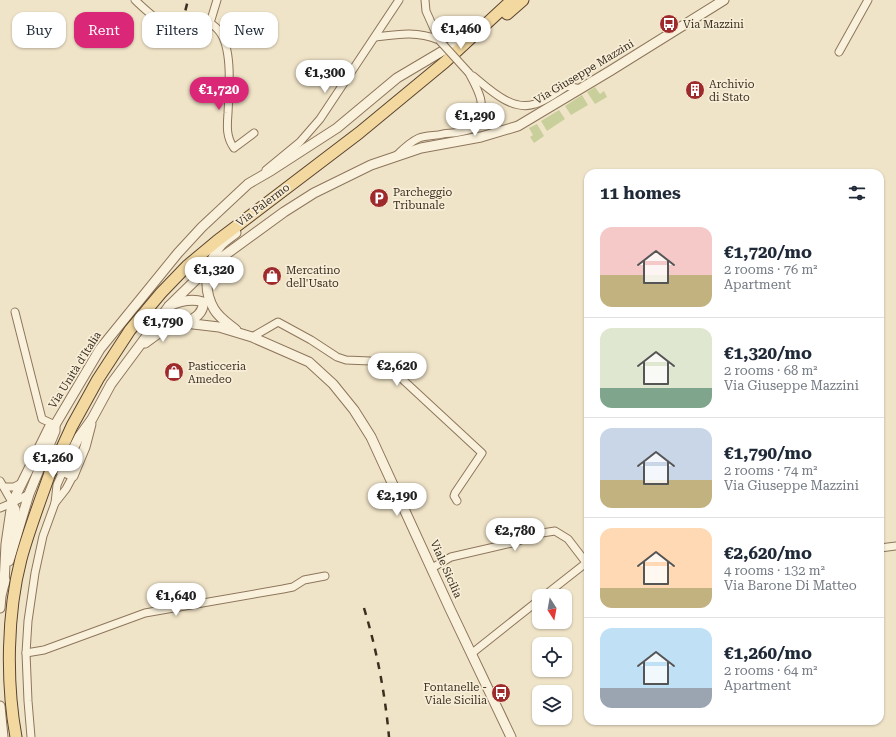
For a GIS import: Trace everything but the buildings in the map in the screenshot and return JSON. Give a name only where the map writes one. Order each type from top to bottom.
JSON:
[{"type":"main road","name":"Via Palermo","points":[[16,737],[10,684],[10,636],[14,597],[21,560],[50,473],[65,454],[72,426],[98,379],[130,330],[161,293],[187,266],[216,241],[359,133],[445,62],[511,0]]},
{"type":"main road","points":[[359,133],[400,107],[441,73],[523,0]]},
{"type":"street","points":[[135,0],[148,12]]},
{"type":"street","points":[[212,16],[217,0]]},
{"type":"street","points":[[248,184],[300,142],[320,119],[376,37],[399,0]]},
{"type":"street","points":[[425,0],[426,11],[440,40],[469,73],[499,96],[512,103],[528,106],[539,103],[567,86],[580,89]]},
{"type":"street","name":"Via Unità d'Italia","points":[[0,608],[1,596],[13,545],[29,494],[42,462],[44,446],[49,428],[55,425],[100,349],[178,253],[248,184],[337,128],[397,78],[451,46],[511,0]]},
{"type":"street","name":"Via Giuseppe Mazzini","points":[[31,737],[26,653],[28,621],[35,573],[43,536],[55,503],[57,485],[63,472],[65,454],[92,419],[111,384],[169,306],[210,266],[284,212],[314,193],[370,165],[397,155],[421,148],[481,137],[510,129],[580,89],[724,0]]},
{"type":"street","points":[[839,52],[868,0]]},
{"type":"street","points":[[212,25],[219,30],[228,53],[229,85],[227,129],[230,143],[234,148],[254,133]]},
{"type":"street","points":[[376,37],[414,34],[427,35],[440,40]]},
{"type":"street","points":[[397,155],[408,144],[419,138],[469,130],[474,126],[479,120],[482,111],[478,89],[469,73]]},
{"type":"street","points":[[241,334],[223,319],[214,309],[203,302],[188,300],[169,306],[168,314],[176,322],[186,323],[201,313],[204,307],[203,302],[206,278],[216,253],[222,244],[271,206],[296,181]]},
{"type":"street","points":[[206,278],[209,298],[214,309]]},
{"type":"street","points":[[15,312],[42,420],[55,425]]},
{"type":"street","points":[[252,337],[278,322],[311,340],[337,357],[346,360],[370,361],[388,366],[482,453],[455,493],[454,496],[457,502]]},
{"type":"street","name":"Via Giuseppe Mazzini","points":[[135,352],[160,332],[186,323]]},
{"type":"street","name":"Viale Sicilia","points":[[186,323],[219,327],[252,337],[309,362],[333,384],[354,410],[371,437],[511,737]]},
{"type":"street","name":"Via Giuseppe Mazzini","points":[[55,503],[66,489],[80,462],[92,419]]},
{"type":"street","points":[[44,446],[65,454],[80,462]]},
{"type":"street","name":"Via Unità d'Italia","points":[[4,584],[6,544],[12,503],[44,446]]},
{"type":"street","points":[[42,462],[72,476]]},
{"type":"street","points":[[2,484],[14,487],[22,483]]},
{"type":"street","points":[[2,484],[16,509],[13,545]]},
{"type":"street","points":[[0,508],[29,494]]},
{"type":"street","points":[[432,568],[451,557],[512,543],[542,533],[555,531],[568,539],[584,560]]},
{"type":"street","points":[[884,548],[896,546]]},
{"type":"street","points":[[553,589],[584,566]]},
{"type":"street","points":[[26,653],[44,650],[145,613],[293,587],[304,580],[325,576]]},
{"type":"street","points":[[471,654],[532,606]]},
{"type":"street","points":[[0,706],[3,737]]},
{"type":"green space","points":[[595,87],[600,94],[604,91],[607,97],[595,104],[587,92]]},
{"type":"green space","points":[[582,95],[588,105],[571,115],[565,106]]},
{"type":"green space","points":[[559,110],[565,119],[547,131],[541,121]]},
{"type":"green space","points":[[537,124],[544,136],[534,143],[530,137],[533,135],[529,128]]},
{"type":"railway","points":[[185,12],[188,0]]},
{"type":"railway","points":[[364,608],[380,672],[389,737]]},
{"type":"place","name":"Via Mazzini","points":[[669,24]]},
{"type":"place","name":"Archivio di Stato","points":[[695,90]]},
{"type":"place","name":"Parcheggio Tribunale","points":[[379,198]]},
{"type":"place","name":"Mercatino dell'Usato","points":[[272,276]]},
{"type":"place","name":"Pasticceria Amedeo","points":[[174,372]]},
{"type":"place","name":"Fontanelle - Viale Sicilia","points":[[501,693]]}]
